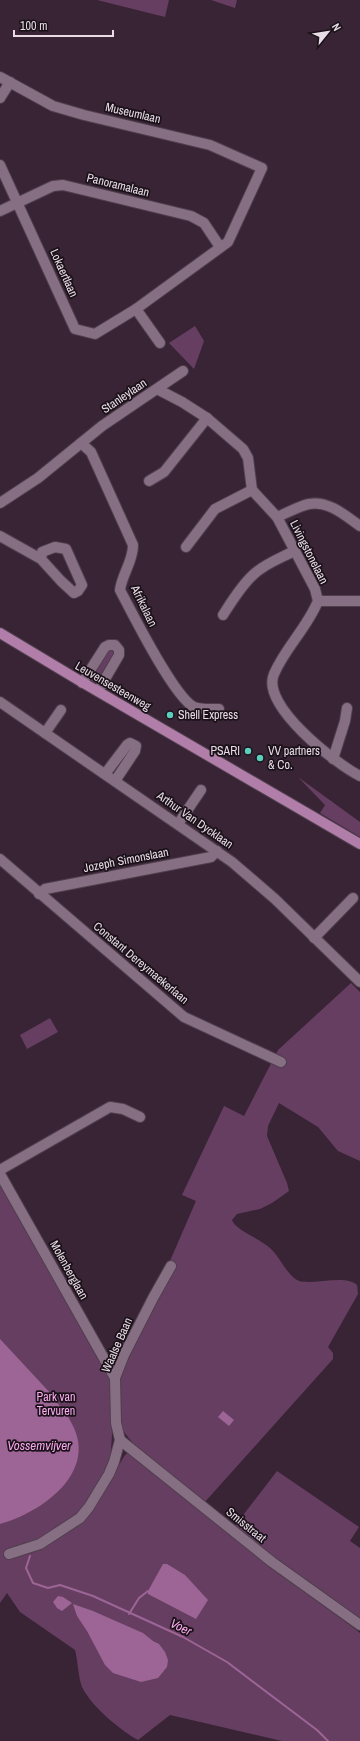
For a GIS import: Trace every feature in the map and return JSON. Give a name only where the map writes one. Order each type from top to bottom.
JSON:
[{"type":"main road","name":"Leuvensesteenweg","points":[[0,633],[82,683],[360,844]]},
{"type":"street","name":"Museumlaan","points":[[0,76],[54,106],[84,115],[210,145],[262,168]]},
{"type":"street","points":[[0,98],[10,82]]},
{"type":"street","name":"Lokaertlaan","points":[[0,165],[75,329],[95,334],[136,309],[228,242],[262,168]]},
{"type":"street","name":"Panoramalaan","points":[[0,211],[53,186],[63,185],[191,216],[204,223],[220,247]]},
{"type":"street","points":[[136,309],[160,343]]},
{"type":"street","name":"Stanleylaan","points":[[0,503],[38,478],[81,443],[183,371]]},
{"type":"street","points":[[169,381],[182,402]]},
{"type":"street","points":[[157,389],[182,402],[207,418],[243,448],[248,458],[252,490],[215,510],[186,547]]},
{"type":"street","points":[[149,481],[164,472],[207,418]]},
{"type":"street","name":"Afrikalaan","points":[[81,443],[91,452],[133,545],[133,555],[121,582],[120,590],[145,637],[176,688],[194,707],[208,710],[219,709]]},
{"type":"street","name":"Livingstonelaan","points":[[252,490],[277,517],[314,589],[318,601],[308,622],[284,656],[273,676],[274,692],[284,711],[315,744],[333,759],[360,776]]},
{"type":"street","points":[[277,517],[308,504],[315,503],[325,505],[339,512],[360,526]]},
{"type":"street","points":[[0,536],[41,559],[69,589],[74,593],[78,591],[82,585],[66,549],[55,547],[42,552],[41,559]]},
{"type":"street","points":[[223,615],[241,588],[254,574],[270,563],[294,551]]},
{"type":"street","points":[[318,601],[360,601]]},
{"type":"street","points":[[82,683],[102,650],[109,645],[115,646],[119,650],[119,656],[98,691]]},
{"type":"street","name":"Arthur Van Dycklaan","points":[[0,702],[217,851],[255,880],[360,981]]},
{"type":"street","points":[[333,759],[345,721],[347,708]]},
{"type":"street","points":[[45,733],[61,710]]},
{"type":"street","points":[[105,774],[127,745],[130,742],[134,743],[136,746],[135,751],[115,781]]},
{"type":"street","points":[[178,824],[201,790]]},
{"type":"street","name":"Jozeph Simonslaan","points":[[39,894],[45,888],[211,857],[217,851]]},
{"type":"street","name":"Constant Dereymaekerlaan","points":[[0,859],[184,1017],[281,1062]]},
{"type":"street","points":[[314,938],[353,898]]},
{"type":"street","points":[[0,1170],[110,1107],[123,1109],[140,1117]]},
{"type":"street","name":"Molenberglaan","points":[[0,1174],[115,1378]]},
{"type":"street","name":"Waalse Baan","points":[[120,1440],[116,1423],[115,1378],[124,1355],[171,1266]]},
{"type":"street","points":[[9,1554],[40,1544],[80,1518],[89,1507],[114,1462],[120,1440]]},
{"type":"street","name":"Smisstraat","points":[[120,1440],[272,1562],[360,1625]]},
{"type":"green space","points":[[97,0],[169,0],[165,17]]},
{"type":"green space","points":[[211,0],[237,0],[235,8]]},
{"type":"green space","points":[[195,326],[204,341],[194,369],[169,343]]},
{"type":"green space","points":[[108,648],[117,651],[97,688],[86,681]]},
{"type":"green space","points":[[298,777],[360,822],[360,837],[320,813],[325,805]]},
{"type":"green space","points":[[351,983],[360,992],[360,1161],[338,1151],[318,1127],[279,1103],[268,1126],[267,1136],[289,1191],[272,1203],[260,1209],[237,1214],[232,1220],[234,1224],[243,1231],[267,1245],[295,1279],[306,1282],[345,1280],[357,1285],[358,1294],[328,1347],[333,1353],[333,1359],[204,1503],[135,1446],[121,1428],[120,1376],[196,1201],[182,1195],[224,1106],[244,1116],[278,1050]]},
{"type":"green space","points":[[50,1018],[58,1032],[27,1049],[20,1035]]},
{"type":"green space","name":"Park van Tervuren","points":[[0,1182],[111,1379],[112,1435],[110,1463],[82,1511],[39,1548],[93,1511],[125,1455],[128,1453],[360,1633],[360,1741],[282,1741],[170,1715],[138,1740],[107,1717],[86,1694],[81,1683],[75,1650],[20,1612],[7,1593],[0,1603]]},
{"type":"green space","points":[[277,1471],[359,1527],[350,1541],[360,1548],[360,1619],[299,1577],[234,1527]]},
{"type":"water","name":"Vossemvijver","points":[[0,1339],[53,1396],[52,1399],[66,1413],[72,1424],[78,1442],[78,1458],[72,1474],[62,1488],[49,1500],[17,1518],[0,1524]]},
{"type":"water","points":[[223,1411],[234,1420],[229,1426],[218,1417]]},
{"type":"water","points":[[163,1564],[167,1564],[185,1575],[208,1600],[196,1619],[148,1594],[148,1591]]},
{"type":"water","points":[[58,1596],[63,1597],[72,1603],[62,1611],[57,1608],[53,1602]]},
{"type":"water","points":[[73,1604],[143,1633],[159,1644],[165,1652],[168,1660],[167,1667],[158,1678],[141,1682],[113,1673],[105,1665],[87,1631],[77,1616]]},
{"type":"waterway","name":"Voer","points":[[30,1556],[26,1568],[33,1583],[48,1588],[60,1585],[93,1596],[183,1637],[227,1662],[317,1730],[328,1741]]},
{"type":"waterway","points":[[129,1614],[139,1598],[148,1591]]},
{"type":"place","name":"Shell Express","points":[[170,715]]},
{"type":"place","name":"PSARI","points":[[248,751]]},
{"type":"place","name":"VV partners & Co.","points":[[260,758]]}]
